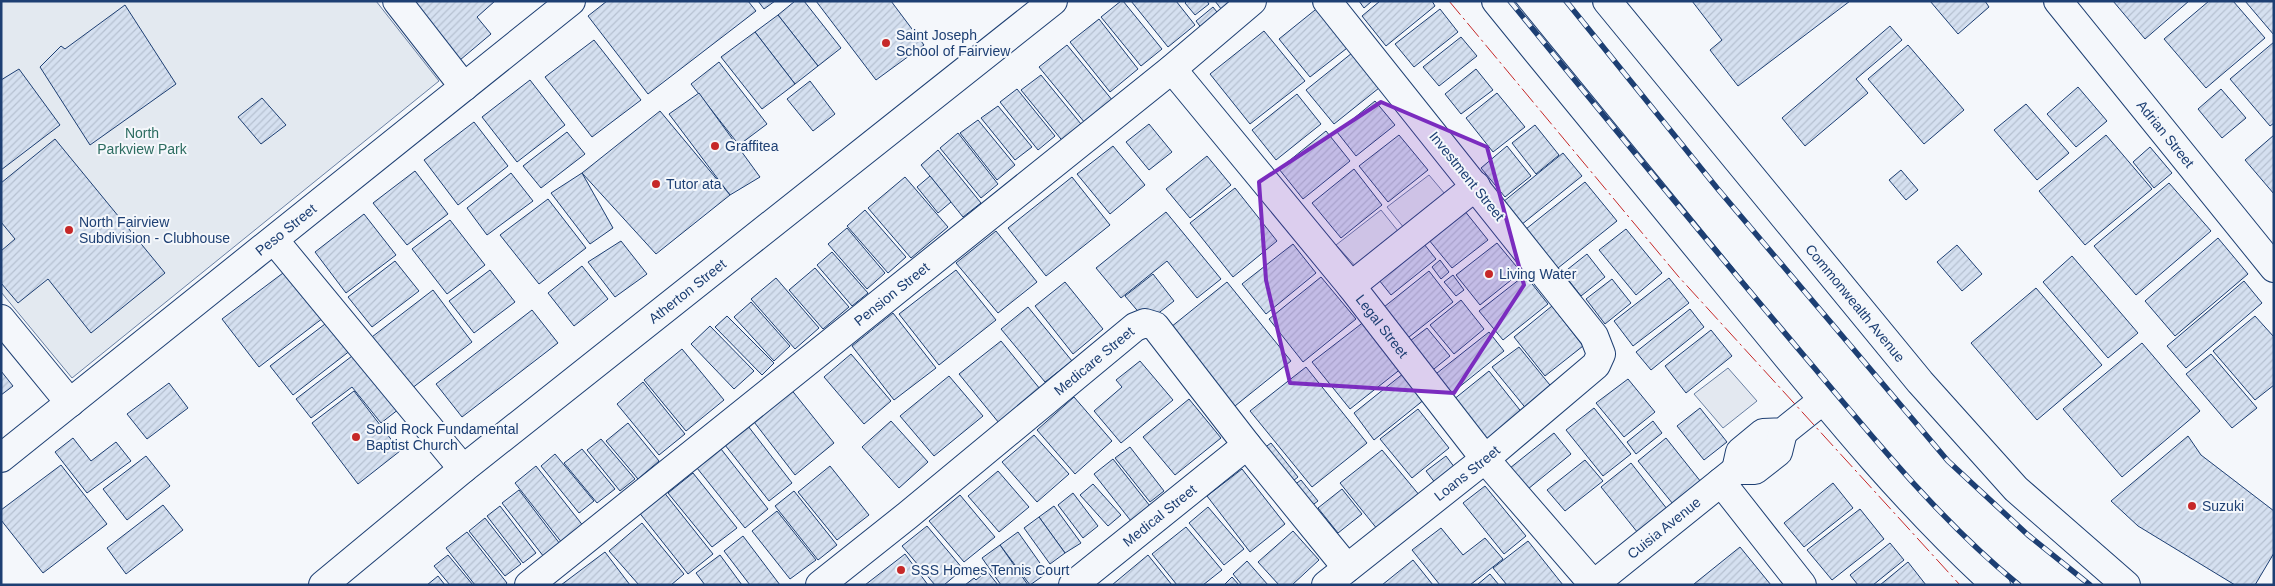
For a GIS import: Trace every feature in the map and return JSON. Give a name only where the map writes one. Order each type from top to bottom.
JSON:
[{"type":"street","points":[[397,1],[464,87]]},
{"type":"street","name":"Peso Street","points":[[1,458],[571,1]]},
{"type":"street","name":"Pension Street","points":[[528,585],[1172,69],[1252,1]]},
{"type":"street","name":"Investment Street","points":[[1327,1],[1594,336],[1601,354]]},
{"type":"street","points":[[1496,1],[1823,400],[1906,496],[1964,556],[1996,585]]},
{"type":"street","name":"Commonwealth Avenue","points":[[1607,1],[1920,382],[2016,489],[2126,585]]},
{"type":"street","name":"Adrian Street","points":[[2058,1],[2274,268]]},
{"type":"street","name":"Atherton Street","points":[[323,585],[463,469],[1049,2]]},
{"type":"street","name":"Legal Street","points":[[1172,69],[1351,286],[1485,459],[1593,585]]},
{"type":"street","points":[[1351,286],[1476,186]]},
{"type":"street","points":[[274,240],[463,469]]},
{"type":"street","points":[[1,318],[70,403]]},
{"type":"street","name":"Medicare Street","points":[[820,585],[916,509],[1135,327],[1145,323],[1155,326],[1247,445],[1347,568]]},
{"type":"street","name":"Loans Street","points":[[1326,585],[1485,459],[1596,365],[1601,354]]},
{"type":"street","name":"Cuisia Avenue","points":[[1593,585],[1729,476],[1755,470],[1778,452],[1783,432],[1823,400]]},
{"type":"street","name":"Medical Street","points":[[1073,585],[1247,445]]},
{"type":"street","points":[[1729,476],[1802,585]]},
{"type":"highlighted area","points":[[1381,102],[1487,147],[1524,285],[1454,393],[1290,383],[1266,280],[1259,182]]},
{"type":"green space","name":"North Parkview Park","points":[[1,1],[376,1],[439,81],[72,378],[1,292]]},
{"type":"green space","points":[[1381,210],[1402,236],[1358,269],[1336,245]]},
{"type":"shaded area","points":[[1429,175],[1450,200],[1409,234],[1387,207]]},
{"type":"shaded area","points":[[1728,368],[1757,401],[1723,428],[1694,394]]},
{"type":"building","points":[[411,1],[495,1],[477,17],[491,34],[460,60]]},
{"type":"building","points":[[607,1],[748,1],[756,11],[648,94],[588,16]]},
{"type":"building","points":[[758,1],[775,1],[764,9]]},
{"type":"building","points":[[795,1],[804,1],[841,48],[818,66],[778,15]]},
{"type":"building","name":"Saint Joseph School of Fairview","points":[[816,1],[891,1],[924,45],[876,80]]},
{"type":"building","points":[[1123,1],[1162,49],[1141,66],[1101,17]]},
{"type":"building","points":[[1131,1],[1176,1],[1195,25],[1168,47]]},
{"type":"building","points":[[1187,1],[1207,1],[1209,4],[1195,15],[1185,3]]},
{"type":"building","points":[[1215,1],[1249,1],[1228,18]]},
{"type":"building","points":[[1359,1],[1372,1],[1364,8]]},
{"type":"building","points":[[1380,1],[1432,1],[1435,6],[1386,46],[1362,16]]},
{"type":"building","points":[[1692,1],[1850,1],[1738,86],[1710,50],[1722,40]]},
{"type":"building","points":[[1930,1],[1985,1],[1989,7],[1958,34]]},
{"type":"building","points":[[2113,1],[2189,1],[2145,39]]},
{"type":"building","points":[[2209,1],[2233,1],[2265,38],[2206,88],[2164,39]]},
{"type":"building","points":[[2245,1],[2274,1],[2274,35]]},
{"type":"building","points":[[125,5],[176,84],[90,145],[40,67],[61,46],[65,49]]},
{"type":"building","points":[[1320,6],[1351,45],[1310,77],[1279,39]]},
{"type":"building","points":[[1213,7],[1224,21],[1206,34],[1196,21]]},
{"type":"building","points":[[1440,9],[1458,32],[1414,67],[1395,44]]},
{"type":"building","points":[[778,15],[818,66],[795,84],[755,32]]},
{"type":"building","points":[[1099,19],[1138,69],[1110,92],[1070,42]]},
{"type":"building","points":[[1890,26],[1902,40],[1856,79],[1868,93],[1805,146],[1782,118]]},
{"type":"building","points":[[1264,31],[1305,81],[1250,124],[1210,74]]},
{"type":"building","points":[[755,32],[795,84],[762,109],[721,57]]},
{"type":"building","points":[[1461,37],[1477,56],[1439,86],[1423,67]]},
{"type":"building","points":[[594,40],[641,100],[592,137],[545,77]]},
{"type":"building","points":[[2274,42],[2274,123],[2270,126],[2230,79]]},
{"type":"building","points":[[1067,45],[1113,101],[1085,123],[1039,67]]},
{"type":"building","points":[[1908,45],[1964,110],[1924,144],[1868,79]]},
{"type":"building","points":[[1357,49],[1384,84],[1334,124],[1306,90]]},
{"type":"building","points":[[719,62],[767,124],[739,145],[691,84]]},
{"type":"building","points":[[19,69],[60,125],[1,170],[1,80]]},
{"type":"building","points":[[1476,69],[1493,90],[1461,114],[1445,94]]},
{"type":"building","points":[[1041,75],[1085,129],[1065,144],[1021,90]]},
{"type":"building","points":[[530,80],[565,125],[517,162],[482,117]]},
{"type":"building","points":[[810,81],[835,114],[813,131],[787,99]]},
{"type":"building","points":[[2078,87],[2107,121],[2076,147],[2047,114]]},
{"type":"building","points":[[1017,89],[1055,136],[1038,150],[1000,102]]},
{"type":"building","points":[[2221,89],[2246,118],[2222,138],[2198,109]]},
{"type":"building","name":"Graffitea","points":[[699,93],[760,177],[730,195],[669,114]]},
{"type":"building","points":[[1497,93],[1525,127],[1493,152],[1466,118]]},
{"type":"building","points":[[1297,94],[1321,124],[1276,160],[1252,130]]},
{"type":"building","points":[[262,98],[286,125],[261,144],[238,117]]},
{"type":"building","points":[[1375,101],[1395,125],[1356,156],[1337,132]]},
{"type":"building","points":[[2026,104],[2069,153],[2037,180],[1994,130]]},
{"type":"building","points":[[998,106],[1032,147],[1015,160],[981,118]]},
{"type":"building","name":"Tutor ata","points":[[660,111],[730,195],[656,254],[582,173]]},
{"type":"building","points":[[978,120],[1015,165],[997,180],[960,133]]},
{"type":"building","points":[[474,122],[508,166],[458,205],[424,160]]},
{"type":"building","points":[[1149,124],[1172,152],[1149,170],[1126,142]]},
{"type":"building","points":[[1535,125],[1559,155],[1536,174],[1512,143]]},
{"type":"building","points":[[1326,131],[1350,161],[1303,199],[1279,169]]},
{"type":"building","points":[[567,132],[585,154],[541,188],[523,166]]},
{"type":"building","points":[[958,133],[998,184],[981,198],[940,148]]},
{"type":"building","points":[[1399,135],[1428,170],[1388,202],[1359,166]]},
{"type":"building","points":[[2106,135],[2152,189],[2085,245],[2039,191]]},
{"type":"building","points":[[2274,135],[2274,194],[2245,160]]},
{"type":"building","name":"North Fairview Subdivision - Clubhouse","points":[[55,139],[165,273],[91,333],[48,279],[18,303],[1,283],[1,251],[15,239],[1,222],[1,183]]},
{"type":"building","points":[[1113,146],[1145,185],[1110,214],[1077,174]]},
{"type":"building","points":[[1507,146],[1531,176],[1505,197],[1481,168]]},
{"type":"building","points":[[2150,147],[2172,173],[2154,188],[2133,162]]},
{"type":"building","points":[[938,150],[981,203],[963,217],[921,165]]},
{"type":"building","points":[[1563,153],[1582,176],[1521,225],[1503,202]]},
{"type":"building","points":[[1207,156],[1231,185],[1190,218],[1166,189]]},
{"type":"building","points":[[1354,169],[1382,205],[1341,238],[1312,203]]},
{"type":"building","points":[[1901,170],[1918,190],[1906,200],[1889,180]]},
{"type":"building","points":[[415,171],[448,214],[407,245],[373,203]]},
{"type":"building","points":[[511,173],[533,201],[487,235],[467,208]]},
{"type":"building","points":[[582,173],[613,228],[590,244],[551,193]]},
{"type":"building","points":[[930,176],[951,202],[938,213],[917,187]]},
{"type":"building","points":[[905,177],[948,227],[911,258],[868,208]]},
{"type":"building","points":[[1072,177],[1110,225],[1046,276],[1008,228]]},
{"type":"building","points":[[1585,182],[1617,221],[1558,268],[1526,229]]},
{"type":"building","points":[[2169,183],[2211,231],[2136,295],[2094,246]]},
{"type":"building","points":[[1235,188],[1277,241],[1233,277],[1190,223]]},
{"type":"building","points":[[548,199],[586,248],[539,284],[500,235]]},
{"type":"building","points":[[1460,205],[1488,240],[1452,268],[1424,234]]},
{"type":"building","points":[[865,210],[906,257],[888,273],[847,226]]},
{"type":"building","points":[[1166,212],[1221,279],[1197,298],[1167,261],[1121,298],[1096,268]]},
{"type":"building","points":[[364,214],[396,255],[346,293],[315,252]]},
{"type":"building","points":[[450,220],[485,265],[447,294],[412,249]]},
{"type":"building","points":[[847,228],[885,273],[867,289],[828,244]]},
{"type":"building","points":[[1626,229],[1662,273],[1636,295],[1599,250]]},
{"type":"building","points":[[996,231],[1037,282],[998,313],[956,263]]},
{"type":"building","points":[[2218,238],[2248,274],[2175,336],[2145,301]]},
{"type":"building","points":[[1420,239],[1436,259],[1391,295],[1375,275]]},
{"type":"building","points":[[621,241],[647,274],[615,297],[588,262]]},
{"type":"building","name":"Living Water","points":[[1497,243],[1521,272],[1480,305],[1456,275]]},
{"type":"building","points":[[1293,244],[1316,273],[1266,314],[1242,284]]},
{"type":"building","points":[[1957,245],[1982,274],[1962,291],[1937,262]]},
{"type":"building","points":[[832,252],[868,293],[852,306],[817,265]]},
{"type":"building","points":[[1587,254],[1605,277],[1581,296],[1563,273]]},
{"type":"building","points":[[2072,256],[2138,333],[2108,358],[2043,282]]},
{"type":"building","points":[[1440,260],[1449,272],[1441,279],[1432,267]]},
{"type":"building","points":[[395,261],[419,291],[372,327],[348,297]]},
{"type":"building","points":[[582,266],[608,299],[574,326],[548,293]]},
{"type":"building","points":[[815,268],[849,307],[823,329],[789,290]]},
{"type":"building","points":[[287,270],[323,318],[259,367],[222,319]]},
{"type":"building","points":[[490,270],[515,302],[474,333],[449,301]]},
{"type":"building","points":[[956,270],[996,320],[939,365],[899,314]]},
{"type":"building","points":[[1429,271],[1453,302],[1404,341],[1379,311]]},
{"type":"building","points":[[1153,274],[1174,301],[1147,322],[1125,296]]},
{"type":"building","points":[[1453,275],[1464,290],[1456,296],[1444,282]]},
{"type":"building","points":[[1525,275],[1548,304],[1503,340],[1479,311]]},
{"type":"building","points":[[1321,277],[1356,319],[1303,362],[1269,319]]},
{"type":"building","points":[[776,278],[819,328],[795,349],[751,299]]},
{"type":"building","points":[[1669,278],[1689,303],[1633,346],[1614,321]]},
{"type":"building","points":[[1612,279],[1631,303],[1605,324],[1586,299]]},
{"type":"building","points":[[2244,281],[2262,303],[2186,368],[2167,346]]},
{"type":"building","points":[[1065,282],[1103,329],[1073,354],[1035,306]]},
{"type":"building","points":[[1227,282],[1291,361],[1230,410],[1166,331]]},
{"type":"building","points":[[2036,288],[2102,365],[2037,420],[1971,343]]},
{"type":"building","points":[[433,290],[472,342],[407,392],[368,340]]},
{"type":"building","points":[[1461,300],[1484,329],[1454,354],[1430,325]]},
{"type":"building","points":[[751,302],[790,346],[774,361],[734,317]]},
{"type":"building","points":[[1552,306],[1583,346],[1545,376],[1514,337]]},
{"type":"building","points":[[1028,307],[1072,361],[1045,382],[1001,329]]},
{"type":"building","points":[[1690,309],[1704,327],[1651,370],[1636,352]]},
{"type":"building","points":[[532,310],[558,343],[462,417],[436,384]]},
{"type":"building","points":[[893,313],[936,368],[894,400],[852,346]]},
{"type":"building","points":[[727,316],[774,363],[762,375],[715,327]]},
{"type":"building","points":[[2255,316],[2274,337],[2274,385],[2255,400],[2213,351]]},
{"type":"building","points":[[329,321],[351,350],[293,395],[270,366]]},
{"type":"building","points":[[1365,321],[1402,368],[1350,409],[1312,362]]},
{"type":"building","points":[[710,326],[754,371],[734,389],[691,344]]},
{"type":"building","points":[[1427,328],[1450,356],[1429,373],[1406,344]]},
{"type":"building","points":[[1711,330],[1732,356],[1686,393],[1665,366]]},
{"type":"building","points":[[1489,332],[1504,351],[1448,396],[1432,377]]},
{"type":"building","points":[[1001,341],[1040,389],[999,423],[959,374]]},
{"type":"building","points":[[2142,343],[2200,411],[2122,477],[2063,409]]},
{"type":"building","points":[[1519,347],[1554,390],[1528,411],[1492,367]]},
{"type":"building","points":[[682,349],[724,400],[686,431],[644,380]]},
{"type":"building","points":[[356,353],[399,409],[381,423],[352,387],[311,418],[296,399]]},
{"type":"building","points":[[851,354],[891,401],[864,424],[824,377]]},
{"type":"building","points":[[2211,354],[2257,408],[2232,428],[2186,374]]},
{"type":"building","points":[[1140,361],[1173,400],[1121,443],[1094,411],[1122,387],[1116,380]]},
{"type":"building","points":[[1306,367],[1367,443],[1312,487],[1250,411]]},
{"type":"building","points":[[1409,369],[1430,395],[1374,440],[1354,413]]},
{"type":"building","points":[[1,371],[13,386],[1,395]]},
{"type":"building","points":[[1489,371],[1523,414],[1488,442],[1453,400]]},
{"type":"building","points":[[949,376],[983,416],[934,456],[900,416]]},
{"type":"building","points":[[1628,379],[1655,412],[1624,437],[1596,403]]},
{"type":"building","points":[[643,382],[685,434],[659,455],[617,404]]},
{"type":"building","points":[[169,383],[188,408],[147,439],[127,414]]},
{"type":"building","points":[[790,388],[834,443],[795,475],[751,418]]},
{"type":"building","name":"Solid Rock Fundamental Baptist Church","points":[[354,391],[400,451],[358,484],[312,423]]},
{"type":"building","points":[[1074,397],[1112,441],[1075,474],[1037,430]]},
{"type":"building","points":[[1189,399],[1221,438],[1175,475],[1143,437]]},
{"type":"building","points":[[1594,408],[1631,454],[1603,476],[1566,430]]},
{"type":"building","points":[[1700,408],[1727,442],[1704,460],[1677,426]]},
{"type":"building","points":[[1418,409],[1449,448],[1412,478],[1380,439]]},
{"type":"building","points":[[891,421],[928,462],[899,488],[862,447]]},
{"type":"building","points":[[1653,421],[1662,433],[1636,454],[1627,442]]},
{"type":"building","points":[[628,423],[659,461],[638,479],[606,441]]},
{"type":"building","points":[[748,426],[792,483],[769,501],[725,445]]},
{"type":"building","points":[[1554,433],[1571,454],[1528,489],[1510,468]]},
{"type":"building","points":[[1034,435],[1069,474],[1037,502],[1002,462]]},
{"type":"building","name":"Suzuki","points":[[2188,436],[2201,455],[2274,511],[2274,553],[2255,585],[2235,585],[2138,526],[2111,501]]},
{"type":"building","points":[[73,438],[91,461],[116,442],[131,461],[87,493],[55,452]]},
{"type":"building","points":[[1666,438],[1701,482],[1673,504],[1638,461]]},
{"type":"building","points":[[601,439],[635,479],[620,491],[587,450]]},
{"type":"building","points":[[1271,443],[1298,477],[1288,485],[1260,451]]},
{"type":"building","points":[[1130,447],[1164,491],[1150,502],[1115,458]]},
{"type":"building","points":[[582,449],[615,489],[597,503],[564,463]]},
{"type":"building","points":[[721,449],[768,509],[745,528],[697,468]]},
{"type":"building","points":[[1382,450],[1420,496],[1378,530],[1340,483]]},
{"type":"building","points":[[555,454],[594,501],[579,513],[541,466]]},
{"type":"building","points":[[146,456],[170,486],[127,520],[103,489]]},
{"type":"building","points":[[1446,456],[1455,468],[1436,484],[1426,471]]},
{"type":"building","points":[[1113,459],[1150,506],[1131,521],[1094,474]]},
{"type":"building","points":[[1585,460],[1603,481],[1565,511],[1547,490]]},
{"type":"building","points":[[1631,463],[1671,514],[1642,538],[1601,487]]},
{"type":"building","points":[[61,465],[107,524],[43,573],[1,520],[1,510]]},
{"type":"building","points":[[536,466],[588,532],[566,548],[515,483]]},
{"type":"building","points":[[830,466],[869,515],[837,540],[798,492]]},
{"type":"building","points":[[1242,469],[1285,524],[1250,552],[1207,496]]},
{"type":"building","points":[[998,471],[1029,507],[999,532],[968,496]]},
{"type":"building","points":[[693,473],[737,528],[712,547],[668,493]]},
{"type":"building","points":[[1301,480],[1318,501],[1307,509],[1290,488]]},
{"type":"building","points":[[1833,483],[1853,508],[1804,547],[1784,523]]},
{"type":"building","points":[[1093,484],[1121,515],[1108,526],[1080,495]]},
{"type":"building","points":[[1485,486],[1526,536],[1504,554],[1463,503]]},
{"type":"building","points":[[1342,489],[1362,514],[1338,533],[1318,508]]},
{"type":"building","points":[[519,490],[560,544],[544,557],[502,503]]},
{"type":"building","points":[[663,491],[713,554],[688,574],[638,511]]},
{"type":"building","points":[[794,491],[837,545],[818,560],[775,506]]},
{"type":"building","points":[[1073,493],[1098,526],[1083,538],[1058,505]]},
{"type":"building","points":[[960,495],[995,537],[964,562],[929,521]]},
{"type":"building","points":[[163,505],[183,530],[126,574],[107,548]]},
{"type":"building","points":[[500,506],[536,553],[523,563],[487,516]]},
{"type":"building","points":[[1054,506],[1081,543],[1065,553],[1039,517]]},
{"type":"building","points":[[1208,507],[1244,549],[1224,565],[1189,523]]},
{"type":"building","points":[[1860,509],[1884,539],[1832,580],[1807,550]]},
{"type":"building","points":[[777,511],[816,560],[790,579],[752,531]]},
{"type":"building","points":[[1039,517],[1065,553],[1050,564],[1024,528]]},
{"type":"building","points":[[485,518],[521,564],[505,576],[469,531]]},
{"type":"building","points":[[642,523],[684,574],[671,585],[639,585],[609,551]]},
{"type":"building","points":[[927,526],[963,569],[944,585],[935,585],[902,546]]},
{"type":"building","points":[[1186,527],[1222,570],[1203,585],[1177,585],[1152,554]]},
{"type":"building","points":[[1441,528],[1463,555],[1485,538],[1503,559],[1470,585],[1440,585],[1412,550]]},
{"type":"building","points":[[1293,531],[1319,560],[1292,585],[1279,585],[1258,562]]},
{"type":"building","points":[[467,532],[507,583],[505,585],[475,585],[446,548]]},
{"type":"building","points":[[1018,532],[1047,573],[1030,585],[1000,545]]},
{"type":"building","points":[[743,536],[780,585],[750,585],[724,551]]},
{"type":"building","points":[[1528,541],[1563,585],[1507,585],[1493,568]]},
{"type":"building","points":[[1890,543],[1904,560],[1873,585],[1858,585],[1850,575]]},
{"type":"building","points":[[1000,545],[1028,585],[1001,585],[982,558]]},
{"type":"building","points":[[1740,547],[1771,585],[1694,584]]},
{"type":"building","points":[[605,552],[630,585],[561,585]]},
{"type":"building","name":"SSS Homes Tennis Court","points":[[905,554],[928,585],[865,585]]},
{"type":"building","points":[[448,555],[473,585],[450,585],[434,566]]},
{"type":"building","points":[[720,555],[742,585],[705,585],[696,573]]},
{"type":"building","points":[[1148,555],[1172,585],[1112,585]]},
{"type":"building","points":[[1413,560],[1433,585],[1382,585]]},
{"type":"building","points":[[1247,561],[1268,585],[1242,585],[1233,574]]},
{"type":"building","points":[[1908,562],[1926,585],[1880,585]]},
{"type":"building","points":[[987,571],[998,585],[965,585],[974,578],[976,580]]},
{"type":"building","points":[[1490,574],[1499,585],[1477,585]]},
{"type":"building","points":[[438,576],[445,585],[427,585]]},
{"type":"building","points":[[1232,577],[1239,585],[1224,585]]},
{"type":"railway","points":[[1510,1],[1694,225],[1881,447],[1961,533],[2019,585]]},
{"type":"railway","points":[[1566,1],[1717,188],[1948,461],[2028,535],[2090,585]]},
{"type":"power","points":[[1449,1],[1678,276],[1960,585]]},
{"type":"place","name":"Saint Joseph School of Fairview","points":[[886,43]]},
{"type":"place","name":"Graffitea","points":[[715,146]]},
{"type":"place","name":"Tutor ata","points":[[656,184]]},
{"type":"place","name":"North Fairview Subdivision - Clubhouse","points":[[69,230]]},
{"type":"place","name":"Living Water","points":[[1489,274]]},
{"type":"place","name":"Solid Rock Fundamental Baptist Church","points":[[356,437]]},
{"type":"place","name":"Suzuki","points":[[2192,506]]},
{"type":"place","name":"SSS Homes Tennis Court","points":[[901,570]]}]
